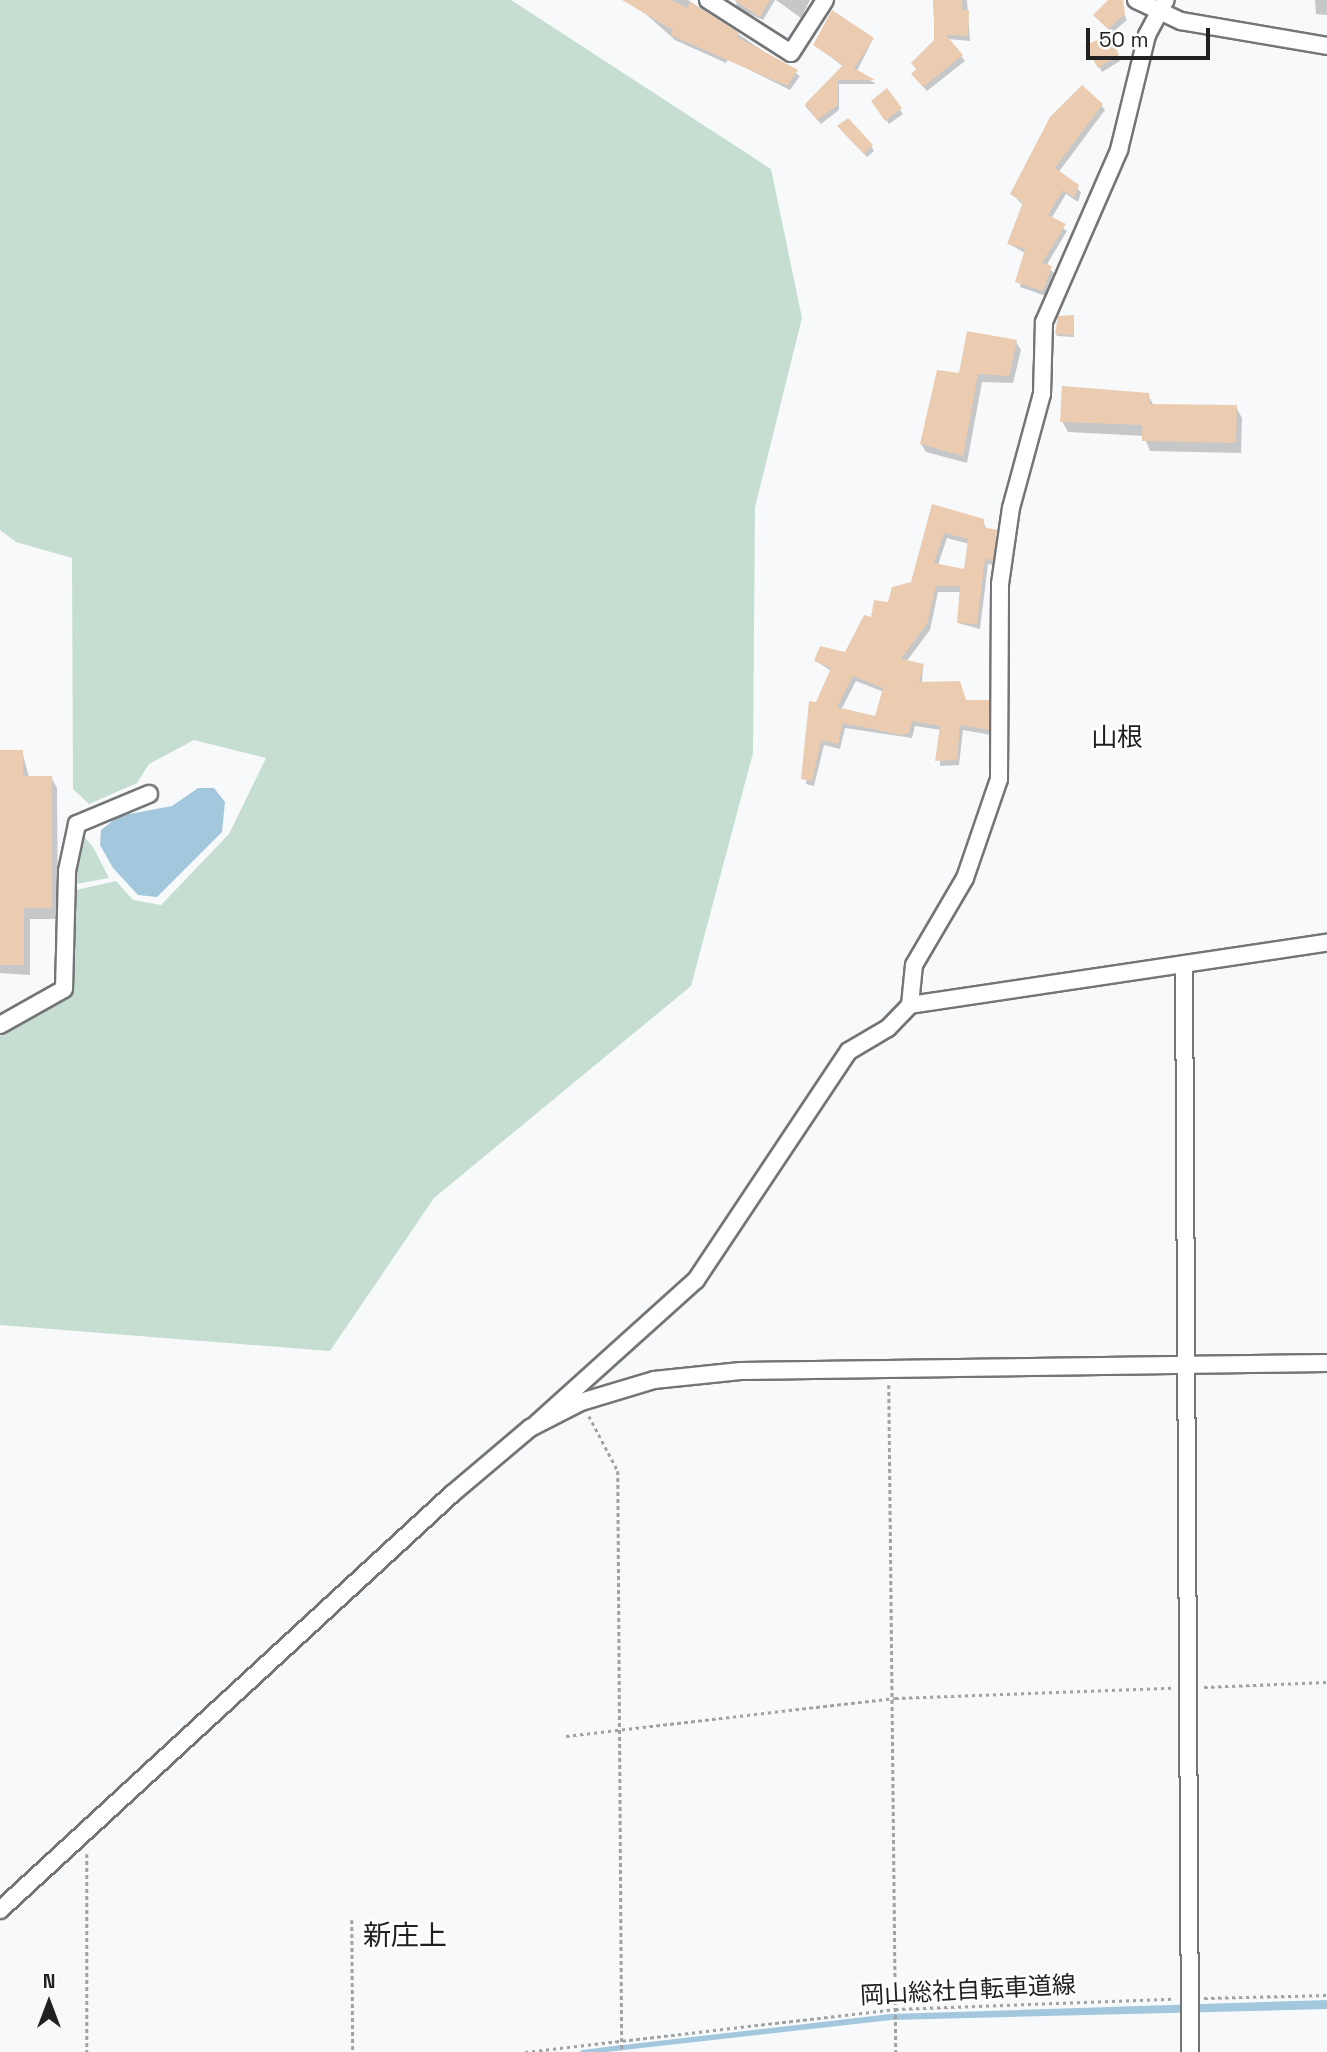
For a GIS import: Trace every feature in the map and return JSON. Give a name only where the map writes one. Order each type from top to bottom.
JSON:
[{"type":"street","points":[[708,0],[791,53],[825,0]]},
{"type":"street","points":[[1136,0],[1158,15],[1327,46]]},
{"type":"street","points":[[0,1910],[86,1829],[696,1280],[849,1051],[888,1028],[910,1005],[914,965],[965,878],[999,779],[1000,584],[1011,508],[1042,394],[1044,322],[1119,150],[1147,34],[1166,0]]},
{"type":"street","points":[[0,1025],[64,989],[67,870],[77,824],[149,794]]},
{"type":"street","points":[[910,1005],[1184,968],[1327,943]]},
{"type":"street","points":[[1184,968],[1190,2052]]},
{"type":"street","points":[[537,1423],[581,1402],[685,1374],[889,1368],[1327,1363]]},
{"type":"path","points":[[889,1368],[895,1698],[896,2052]]},
{"type":"path","points":[[581,1402],[618,1471],[625,2039],[622,2051]]},
{"type":"path","points":[[566,1736],[622,1733],[895,1698],[1327,1682]]},
{"type":"path","points":[[86,1829],[87,2052]]},
{"type":"path","points":[[352,1920],[354,2052]]},
{"type":"path","name":"岡山総社自転車道線","points":[[525,2052],[896,2010],[1190,2006],[1327,1995]]},
{"type":"green space","points":[[0,0],[511,0],[771,169],[802,318],[755,507],[753,753],[691,986],[434,1198],[330,1351],[0,1325],[0,1036],[70,994],[76,890],[116,881],[133,900],[161,905],[229,834],[266,758],[194,740],[149,764],[137,783],[89,804],[73,789],[72,558],[16,542],[0,530]]},
{"type":"green space","points":[[81,833],[93,847],[109,878],[76,884]]},
{"type":"water","points":[[198,788],[214,788],[225,802],[222,832],[157,897],[138,895],[113,868],[100,845],[101,830],[119,816],[172,806]]},
{"type":"water","points":[[1327,2000],[1327,2009],[891,2020],[615,2051],[615,2046],[890,2014]]},
{"type":"building","points":[[622,0],[671,0],[687,8],[690,2],[739,33],[737,37],[798,70],[787,86],[670,35],[673,30]]},
{"type":"building","points":[[734,0],[770,0],[760,17]]},
{"type":"building","points":[[934,0],[962,0],[962,10],[969,10],[968,36],[946,35],[963,55],[923,87],[911,74],[916,69],[911,63],[934,40]]},
{"type":"building","points":[[1108,0],[1123,0],[1125,14],[1108,29],[1093,15]]},
{"type":"building","points":[[832,10],[874,38],[854,68],[875,80],[838,80],[838,105],[817,120],[805,104],[843,65],[813,45]]},
{"type":"building","points":[[1108,34],[1119,55],[1098,68],[1085,46]]},
{"type":"building","points":[[1082,85],[1103,104],[1055,168],[1079,185],[1074,198],[1063,190],[1048,215],[1066,224],[1042,263],[1052,266],[1043,291],[1015,282],[1025,249],[1007,244],[1023,202],[1010,194],[1050,117]]},
{"type":"building","points":[[887,88],[902,108],[885,121],[871,101]]},
{"type":"building","points":[[848,118],[873,145],[864,154],[837,126]]},
{"type":"building","points":[[1074,315],[1074,335],[1055,334],[1058,316]]},
{"type":"building","points":[[967,331],[1017,340],[1009,376],[978,374],[963,456],[920,444],[937,370],[959,373]]},
{"type":"building","points":[[1062,386],[1149,393],[1150,404],[1237,405],[1236,443],[1142,441],[1142,425],[1060,422]]},
{"type":"building","points":[[932,504],[984,519],[983,527],[997,530],[993,560],[985,559],[977,624],[957,623],[960,586],[936,586],[927,624],[901,659],[924,664],[919,682],[960,681],[966,700],[989,700],[989,730],[960,725],[957,760],[935,761],[940,726],[912,721],[909,733],[901,735],[843,723],[838,744],[821,740],[812,781],[801,779],[809,701],[816,702],[831,668],[814,661],[820,646],[845,652],[864,615],[871,617],[874,600],[888,602],[892,587],[911,582]],"holes":[[[944,533],[968,539],[964,569],[934,563]],[[853,676],[883,688],[875,716],[837,707]]]},
{"type":"building","points":[[0,750],[23,750],[23,776],[52,776],[52,908],[24,908],[24,965],[0,965]]},
{"type":"waterway","points":[[582,2052],[622,2047]]},
{"type":"district","name":"山根","points":[[1117,738]]},
{"type":"district","name":"新庄上","points":[[405,1935]]}]
